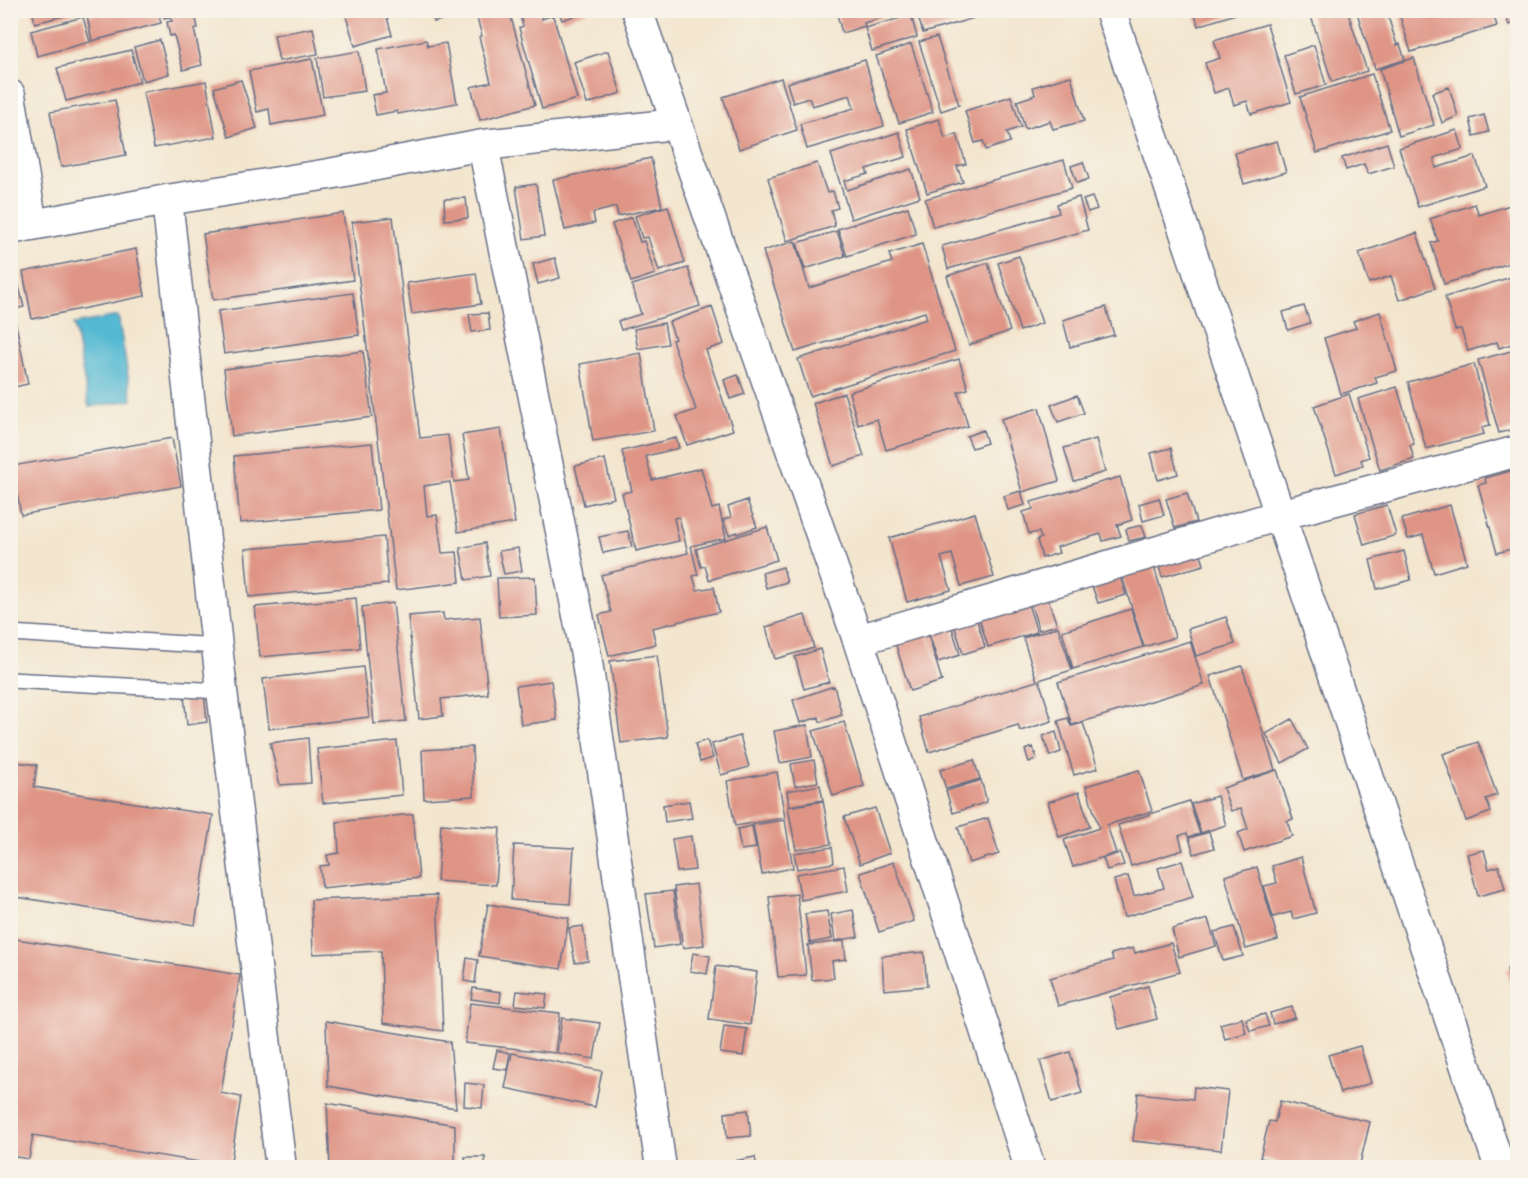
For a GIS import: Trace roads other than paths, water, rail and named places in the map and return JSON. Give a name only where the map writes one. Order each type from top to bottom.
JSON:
[{"type":"street","points":[[637,10],[858,640],[1030,1167]]},
{"type":"street","points":[[1110,10],[1500,1167]]},
{"type":"street","points":[[10,95],[21,227],[483,145],[676,124]]},
{"type":"street","points":[[483,145],[586,655],[661,1167]]},
{"type":"street","points":[[167,200],[222,691],[281,1167]]},
{"type":"street","points":[[858,640],[1280,514],[1518,451]]},
{"type":"lane","points":[[10,633],[218,646]]},
{"type":"lane","points":[[10,680],[222,691]]},
{"type":"water","points":[[118,316],[132,400],[89,407],[74,324]]}]
